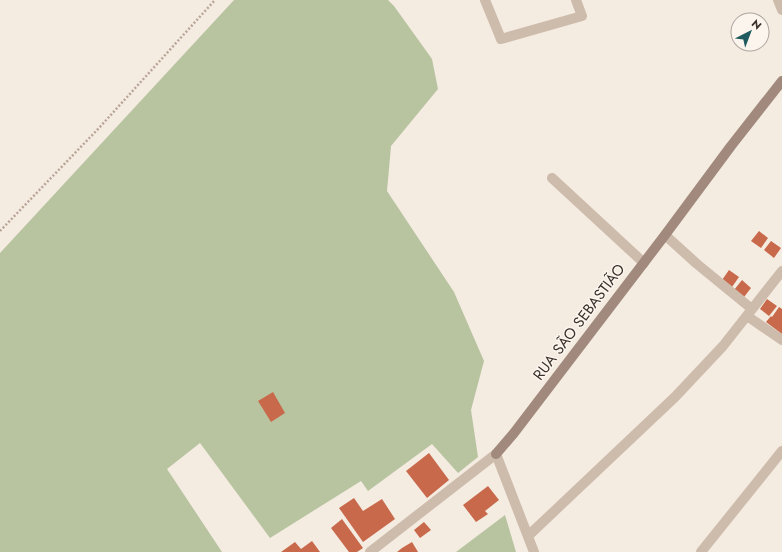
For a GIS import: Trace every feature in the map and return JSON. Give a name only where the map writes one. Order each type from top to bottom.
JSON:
[{"type":"street","points":[[485,0],[501,39],[582,16],[576,0]]},
{"type":"street","points":[[778,0],[782,10]]},
{"type":"street","name":"RUA SÃO SEBASTIÃO","points":[[370,552],[496,454],[514,433],[731,146],[782,81]]},
{"type":"street","points":[[552,178],[644,263]]},
{"type":"street","points":[[665,235],[782,340]]},
{"type":"street","points":[[528,536],[675,397],[723,346],[782,271]]},
{"type":"street","points":[[701,552],[782,451]]},
{"type":"street","points":[[496,454],[534,552]]},
{"type":"path","points":[[0,231],[99,128],[215,0]]},
{"type":"green space","points":[[234,0],[388,0],[394,6],[432,59],[438,89],[391,146],[387,191],[454,292],[484,361],[471,410],[478,457],[458,473],[432,444],[368,491],[361,481],[270,538],[200,443],[167,469],[222,552],[0,552],[0,253]]},
{"type":"green space","points":[[505,515],[516,552],[456,552]]},
{"type":"building","points":[[759,231],[768,238],[761,248],[751,241]]},
{"type":"building","points":[[771,241],[781,248],[774,258],[764,250]]},
{"type":"building","points":[[729,270],[739,277],[732,287],[722,280]]},
{"type":"building","points":[[742,280],[751,288],[744,297],[734,290]]},
{"type":"building","points":[[767,299],[777,306],[769,316],[760,309]]},
{"type":"building","points":[[779,307],[782,309],[782,334],[766,322],[771,316],[772,317]]},
{"type":"building","points":[[273,392],[285,413],[271,422],[258,401]]},
{"type":"building","points":[[429,453],[449,480],[427,498],[406,471]]},
{"type":"building","points":[[488,486],[499,500],[485,511],[488,514],[476,522],[463,505]]},
{"type":"building","points":[[354,498],[363,511],[382,499],[395,519],[363,542],[339,508]]},
{"type":"building","points":[[342,519],[363,548],[357,552],[349,552],[331,528]]},
{"type":"building","points":[[424,522],[431,530],[420,538],[414,530]]},
{"type":"building","points":[[312,541],[320,552],[281,552],[295,542],[301,549]]},
{"type":"building","points":[[412,542],[418,552],[397,552],[402,548]]}]
